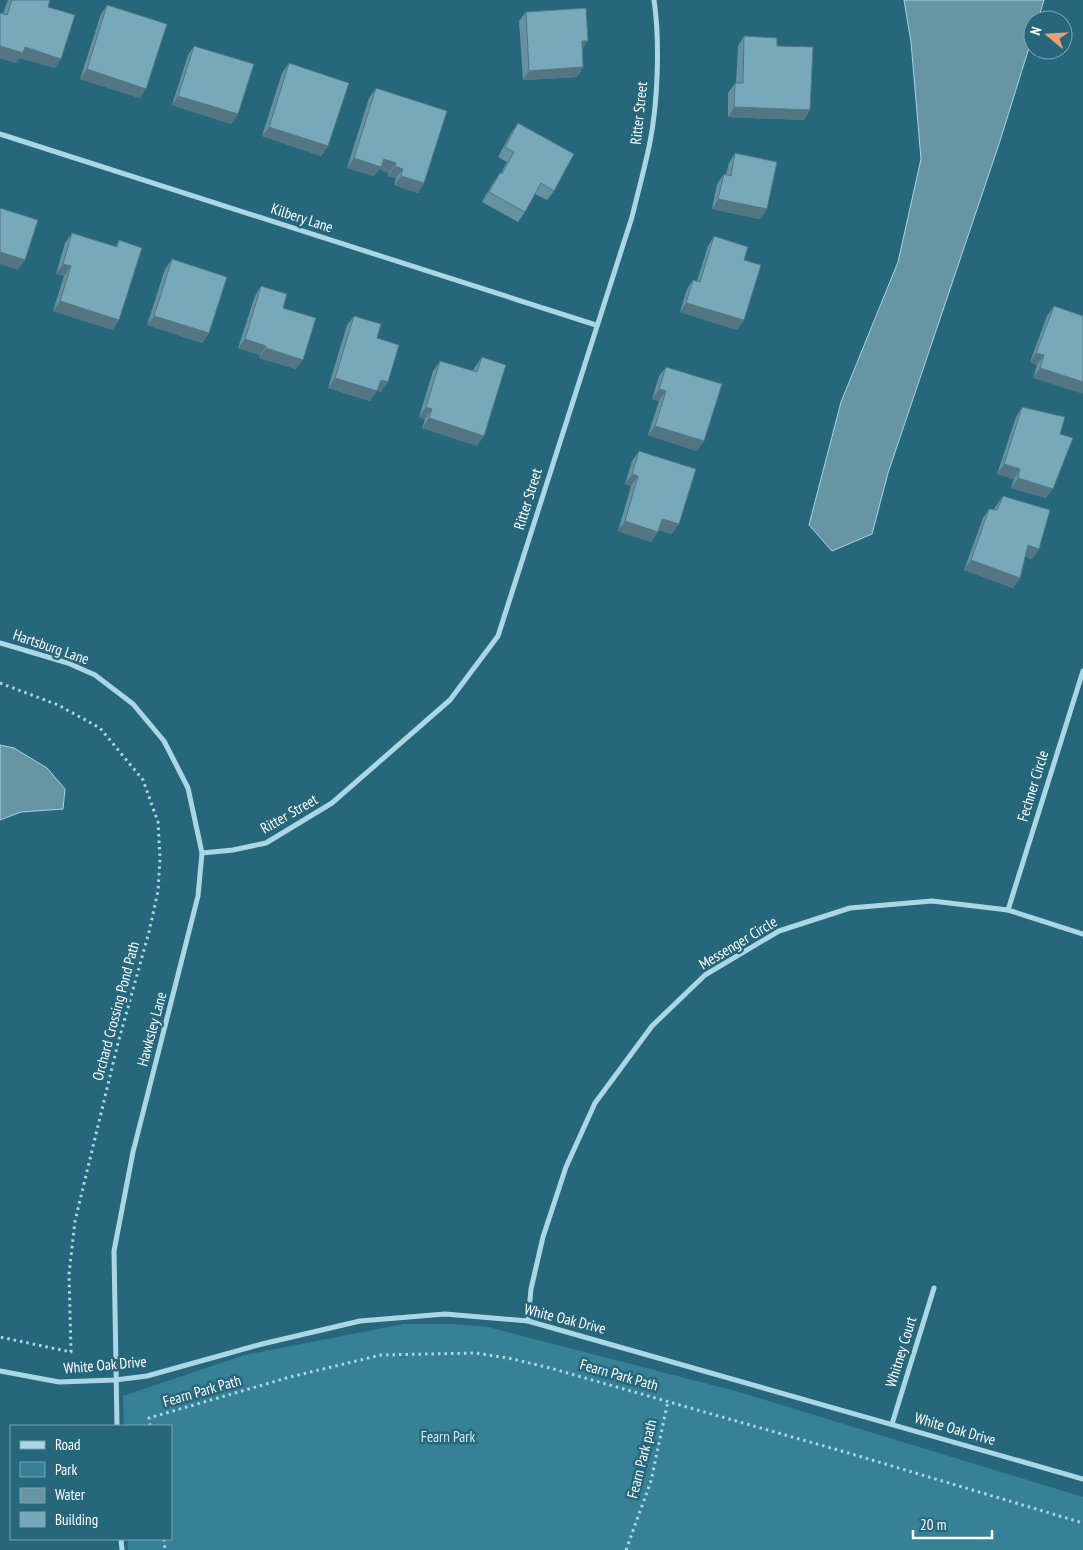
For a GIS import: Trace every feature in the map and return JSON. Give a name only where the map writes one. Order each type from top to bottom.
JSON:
[{"type":"street","name":"Ritter Street","points":[[202,853],[233,850],[266,843],[332,803],[450,700],[498,636],[632,217],[650,140],[656,80],[654,0]]},
{"type":"street","name":"Kilbery Lane","points":[[0,134],[596,325]]},
{"type":"street","name":"Hartsburg Lane","points":[[0,642],[68,662],[95,675]]},
{"type":"street","name":"Fechner Circle","points":[[1008,910],[1083,671]]},
{"type":"street","name":"Hawksley Lane","points":[[95,675],[133,704],[164,741],[188,788],[202,853],[198,896],[133,1152],[114,1251],[117,1425]]},
{"type":"street","name":"Messenger Circle","points":[[528,1321],[531,1290],[543,1237],[566,1167],[595,1103],[652,1026],[705,975],[779,931],[850,908],[932,901],[1008,910],[1083,934]]},
{"type":"street","name":"Whitney Court","points":[[892,1424],[934,1288]]},
{"type":"street","name":"White Oak Drive","points":[[0,1371],[59,1382],[116,1380],[147,1376],[262,1344],[360,1321],[445,1314],[528,1321],[1083,1479]]},
{"type":"path","name":"Orchard Crossing Pond Path","points":[[0,684],[58,705],[100,728],[143,780],[158,822],[160,858],[158,892],[149,932],[118,1043],[75,1221],[69,1274],[71,1352],[0,1338]]},
{"type":"path","name":"Fearn Park Path","points":[[150,1425],[149,1418],[290,1377],[381,1356],[476,1353],[504,1357],[550,1368],[668,1401],[1083,1523]]},
{"type":"path","name":"Fearn Park path","points":[[626,1550],[651,1481],[668,1401]]},
{"type":"green space","name":"Fearn Park","points":[[404,1324],[452,1324],[488,1327],[739,1392],[1083,1497],[1083,1550],[128,1550],[128,1540],[172,1540],[172,1425],[124,1425],[123,1396],[245,1355]]},
{"type":"water","points":[[904,0],[1044,0],[1041,10],[1023,10],[1023,60],[1025,60],[999,144],[888,473],[872,534],[832,551],[809,525],[841,402],[898,262],[921,159],[911,42]]},
{"type":"water","points":[[0,745],[14,748],[47,768],[65,789],[63,809],[21,812],[0,820]]},
{"type":"building","points":[[12,0],[50,0],[48,7],[75,15],[61,59],[25,47],[23,53],[0,46],[0,13],[7,15]]},
{"type":"building","points":[[107,5],[167,24],[146,89],[87,69]]},
{"type":"building","points":[[586,8],[588,41],[582,41],[583,67],[529,71],[526,12]]},
{"type":"building","points":[[744,36],[777,38],[777,46],[813,47],[810,110],[734,107],[735,83],[743,83]]},
{"type":"building","points":[[194,46],[254,64],[238,114],[178,96]]},
{"type":"building","points":[[289,63],[349,83],[328,146],[269,127]]},
{"type":"building","points":[[376,88],[447,111],[424,183],[401,176],[403,169],[395,166],[396,163],[384,159],[381,167],[354,158]]},
{"type":"building","points":[[518,123],[574,154],[554,191],[541,183],[525,212],[489,192],[514,152],[505,147]]},
{"type":"building","points":[[735,153],[777,162],[767,209],[718,199],[724,174],[731,176]]},
{"type":"building","points":[[0,208],[38,220],[25,260],[0,252]]},
{"type":"building","points":[[72,233],[117,247],[119,240],[142,248],[119,320],[60,301],[71,266],[63,264]]},
{"type":"building","points":[[714,236],[748,247],[744,260],[761,265],[744,320],[686,303],[693,280],[700,282]]},
{"type":"building","points":[[172,259],[227,277],[209,333],[154,316]]},
{"type":"building","points":[[261,286],[287,294],[283,308],[316,318],[303,360],[245,339]]},
{"type":"building","points":[[1054,306],[1083,316],[1083,382],[1040,368],[1044,355],[1036,353]]},
{"type":"building","points":[[354,316],[381,324],[377,338],[399,345],[388,382],[381,380],[377,391],[335,378]]},
{"type":"building","points":[[482,357],[506,365],[484,436],[429,418],[432,409],[426,407],[440,361],[477,372]]},
{"type":"building","points":[[666,367],[722,384],[704,441],[655,426],[666,391],[659,389]]},
{"type":"building","points":[[1022,407],[1065,417],[1060,434],[1073,438],[1053,489],[1018,478],[1020,469],[1004,464]]},
{"type":"building","points":[[639,451],[696,469],[679,524],[662,519],[658,532],[625,521],[638,476],[632,474]]},
{"type":"building","points":[[1003,496],[1050,510],[1039,549],[1028,545],[1020,578],[971,560],[989,509],[997,510]]}]
